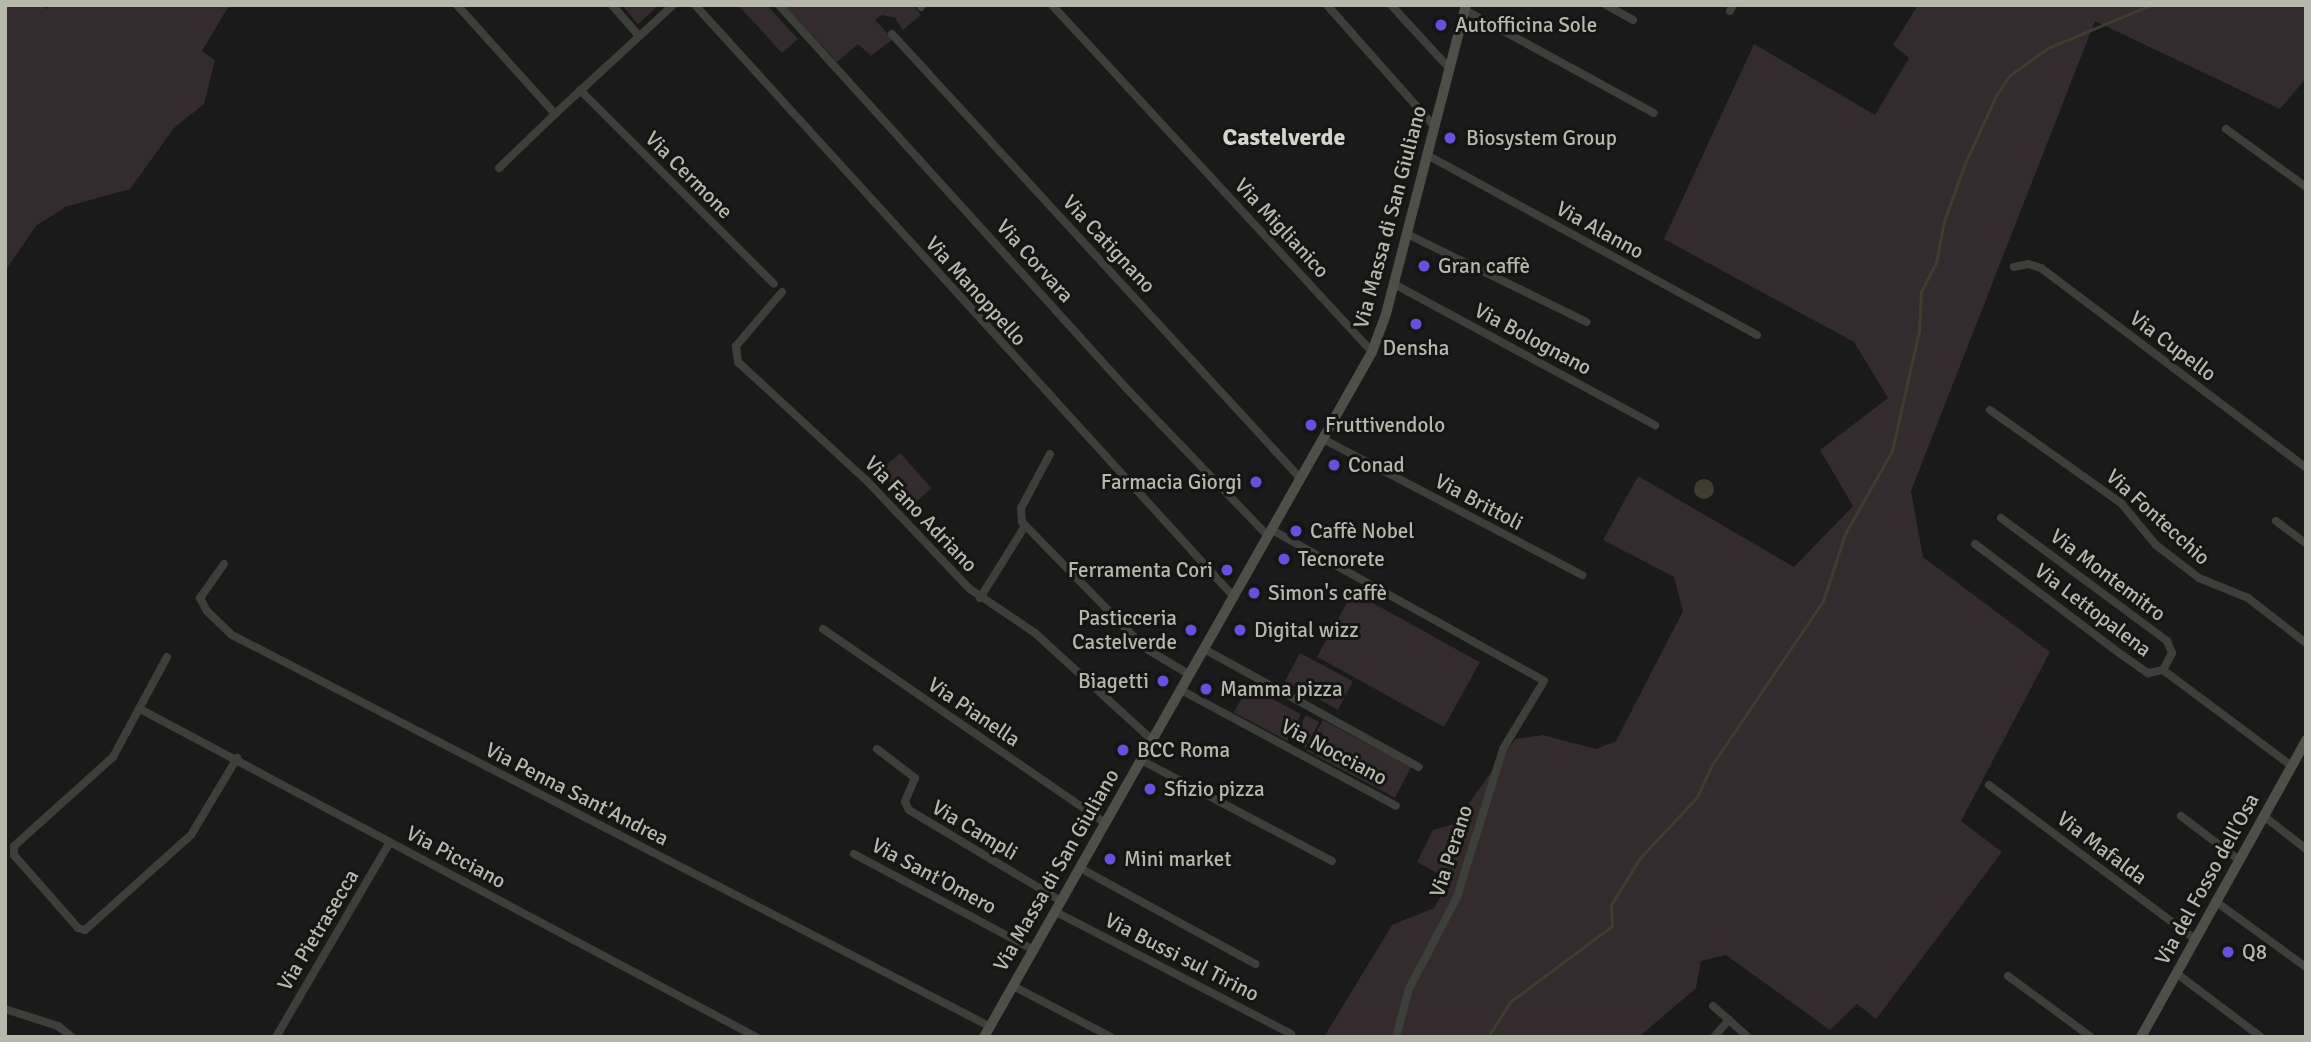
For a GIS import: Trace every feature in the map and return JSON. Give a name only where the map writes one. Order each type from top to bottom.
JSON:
[{"type":"street","points":[[457,5],[555,114]]},
{"type":"street","points":[[612,5],[639,36]]},
{"type":"street","points":[[499,168],[673,5]]},
{"type":"street","name":"Via Manoppello","points":[[695,5],[1234,597]]},
{"type":"street","name":"Via Corvara","points":[[779,5],[1126,388],[1270,533],[1542,679]]},
{"type":"street","name":"Via Miglianico","points":[[1052,5],[1372,352]]},
{"type":"street","points":[[1327,5],[1435,127]]},
{"type":"street","points":[[1391,5],[1450,69]]},
{"type":"street","points":[[1606,5],[1633,20]]},
{"type":"street","points":[[1465,7],[1654,113]]},
{"type":"street","name":"Via Massa di San Giuliano","points":[[986,1032],[1372,352],[1394,284],[1465,7]]},
{"type":"street","name":"Via Catignano","points":[[892,34],[1301,479]]},
{"type":"street","name":"Via Cermone","points":[[580,90],[774,285]]},
{"type":"street","points":[[2226,128],[2306,187]]},
{"type":"street","name":"Via Alanno","points":[[1427,155],[1757,335]]},
{"type":"street","points":[[1407,234],[1587,323]]},
{"type":"street","name":"Via Cupello","points":[[2014,267],[2032,264],[2041,268],[2306,468]]},
{"type":"street","name":"Via Bolognano","points":[[1394,284],[1655,425]]},
{"type":"street","name":"Via Fano Adriano","points":[[782,292],[736,346],[736,359],[874,488],[980,598],[1039,636],[1152,740]]},
{"type":"street","name":"Via Fontecchio","points":[[1990,410],[2122,503],[2156,545],[2199,578],[2248,598],[2306,643]]},
{"type":"street","name":"Via Brittoli","points":[[1323,439],[1582,575]]},
{"type":"street","points":[[1050,454],[1021,508],[1025,526],[1149,651],[1189,675]]},
{"type":"street","name":"Via Montemitro","points":[[2001,518],[2167,642],[2172,657],[2163,670]]},
{"type":"street","points":[[2276,521],[2306,544]]},
{"type":"street","points":[[980,598],[1025,526]]},
{"type":"street","name":"Via Lettopalena","points":[[1975,544],[2131,662],[2151,674],[2163,670],[2292,766]]},
{"type":"street","name":"Via Penna Sant'Andrea","points":[[224,564],[200,597],[207,611],[232,635],[986,1032]]},
{"type":"street","name":"Via Pianella","points":[[822,629],[1105,823]]},
{"type":"street","points":[[1204,649],[1419,767]]},
{"type":"street","points":[[167,657],[110,761],[12,850],[80,930],[87,929],[191,835],[237,758]]},
{"type":"street","name":"Via Perano","points":[[1396,1037],[1405,997],[1457,897],[1503,750],[1544,688],[1542,679]]},
{"type":"street","name":"Via Nocciano","points":[[1181,690],[1396,806]]},
{"type":"street","name":"Via Picciano","points":[[140,709],[237,758],[756,1037]]},
{"type":"street","name":"Via del Fosso dell'Osa","points":[[2141,1037],[2306,740]]},
{"type":"street","name":"Via Campli","points":[[877,749],[914,776],[915,785],[905,802],[909,810],[1059,907]]},
{"type":"street","points":[[1141,760],[1332,861]]},
{"type":"street","name":"Via Mafalda","points":[[1989,785],[2195,939]]},
{"type":"street","points":[[2181,816],[2239,860]]},
{"type":"street","points":[[2264,817],[2306,849]]},
{"type":"street","name":"Via Pietrasecca","points":[[275,1037],[390,842]]},
{"type":"street","name":"Via Sant'Omero","points":[[854,854],[1034,950]]},
{"type":"street","points":[[1080,868],[1255,964]]},
{"type":"street","points":[[2216,901],[2306,967]]},
{"type":"street","name":"Via Bussi sul Tirino","points":[[1059,907],[1291,1034]]},
{"type":"street","points":[[2176,973],[2261,1037]]},
{"type":"street","points":[[2008,976],[2091,1037]]},
{"type":"street","points":[[1013,986],[1111,1037]]},
{"type":"street","points":[[1713,1006],[1748,1037]]},
{"type":"street","points":[[5,1009],[58,1026],[72,1037]]},
{"type":"street","points":[[1714,1037],[1729,1020]]},
{"type":"shaded area","points":[[5,5],[42,5],[47,9],[51,5],[234,5],[227,9],[202,51],[215,60],[204,104],[174,128],[130,189],[65,207],[36,226],[5,271]]},
{"type":"shaded area","points":[[622,5],[659,5],[638,24]]},
{"type":"shaded area","points":[[738,5],[767,5],[798,39],[782,53]]},
{"type":"shaded area","points":[[784,5],[913,5],[921,15],[903,30],[895,18],[882,15],[875,20],[893,39],[871,56],[858,44],[837,62]]},
{"type":"shaded area","points":[[1918,5],[2306,5],[2306,78],[2280,109],[2095,21],[1911,491],[1923,557],[2050,652],[1961,821],[2002,852],[1876,1019],[1857,1004],[1830,1030],[1726,955],[1701,961],[1696,988],[1639,1037],[1324,1037],[1392,925],[1434,908],[1450,880],[1417,862],[1433,830],[1454,824],[1515,739],[1543,735],[1596,749],[1616,741],[1683,611],[1674,577],[1603,540],[1638,476],[1794,567],[1853,506],[1820,450],[1888,398],[1854,342],[1664,239],[1754,44],[1875,115],[1909,58],[1893,45]]},
{"type":"shaded area","points":[[900,453],[931,488],[911,506],[880,471]]},
{"type":"shaded area","points":[[1704,479],[1711,482],[1714,489],[1711,496],[1704,499],[1697,496],[1694,489],[1697,482]]},
{"type":"shaded area","points":[[1353,592],[1480,662],[1444,727],[1317,657]]},
{"type":"shaded area","points":[[1300,653],[1353,681],[1338,709],[1285,681]]},
{"type":"shaded area","points":[[1248,686],[1301,714],[1287,741],[1234,712]]},
{"type":"shaded area","points":[[1306,715],[1319,722],[1306,748],[1292,741]]},
{"type":"shaded area","points":[[1323,720],[1411,767],[1395,798],[1307,751]]},
{"type":"waterway","points":[[1488,1037],[1510,1002],[1612,926],[1611,905],[1640,858],[1697,797],[1712,765],[1823,601],[1845,534],[1892,451],[1919,331],[1921,292],[1936,263],[1944,221],[1966,161],[1997,94],[2009,76],[2048,48],[2151,5]]},
{"type":"place","name":"Autofficina Sole","points":[[1441,25]]},
{"type":"place","name":"Biosystem Group","points":[[1450,138]]},
{"type":"place","name":"Gran caffè","points":[[1424,266]]},
{"type":"place","name":"Densha","points":[[1416,324]]},
{"type":"place","name":"Fruttivendolo","points":[[1311,425]]},
{"type":"place","name":"Conad","points":[[1334,465]]},
{"type":"place","name":"Farmacia Giorgi","points":[[1256,482]]},
{"type":"place","name":"Caffè Nobel","points":[[1296,531]]},
{"type":"place","name":"Tecnorete","points":[[1284,559]]},
{"type":"place","name":"Ferramenta Cori","points":[[1227,570]]},
{"type":"place","name":"Simon's caffè","points":[[1254,593]]},
{"type":"place","name":"Pasticceria Castelverde","points":[[1191,630]]},
{"type":"place","name":"Digital wizz","points":[[1240,630]]},
{"type":"place","name":"Biagetti","points":[[1163,681]]},
{"type":"place","name":"Mamma pizza","points":[[1206,689]]},
{"type":"place","name":"BCC Roma","points":[[1123,750]]},
{"type":"place","name":"Sfizio pizza","points":[[1150,789]]},
{"type":"place","name":"Mini market","points":[[1110,859]]},
{"type":"place","name":"Q8","points":[[2228,952]]},
{"type":"district","name":"Castelverde","points":[[1284,138]]}]
